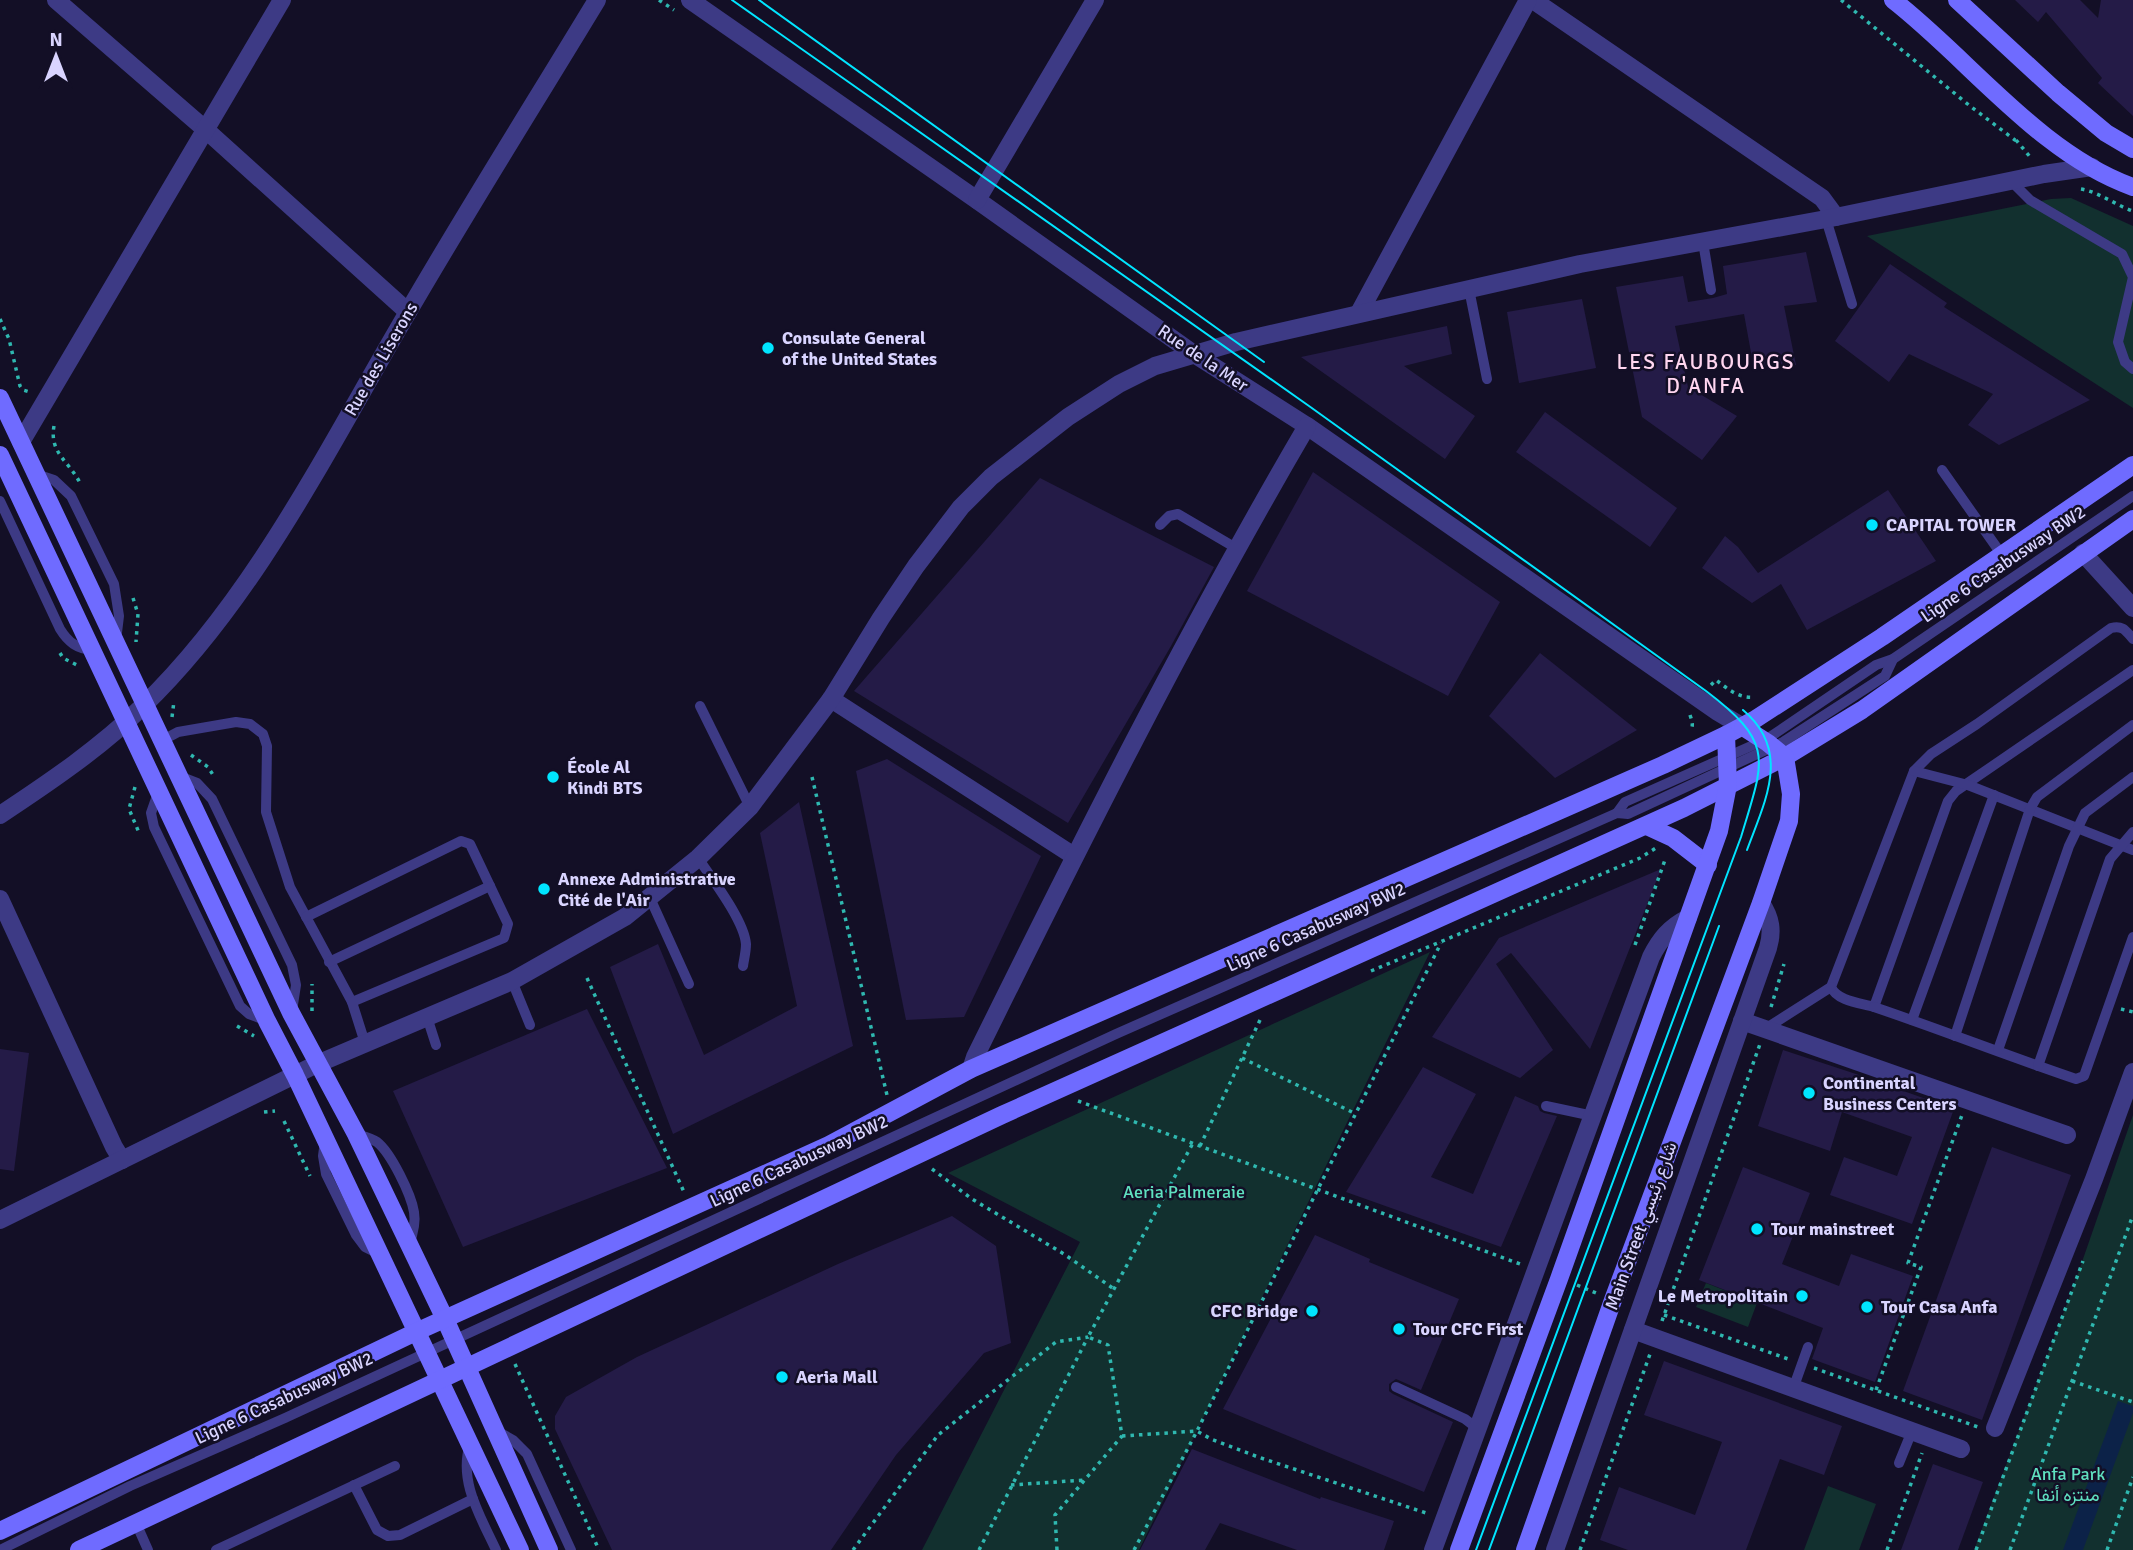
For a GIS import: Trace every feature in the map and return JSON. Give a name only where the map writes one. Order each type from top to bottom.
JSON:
[{"type":"main road","points":[[1893,0],[2029,124],[2066,152],[2133,187]]},
{"type":"main road","points":[[1957,0],[2057,93],[2106,133],[2133,149]]},
{"type":"main road","points":[[0,398],[146,704],[170,736],[180,776],[291,1013],[356,1134],[445,1318],[549,1550]]},
{"type":"main road","points":[[0,455],[520,1550]]},
{"type":"main road","points":[[0,1531],[445,1318],[829,1145],[971,1069],[1650,771],[1743,727],[1882,637],[2133,465]]},
{"type":"main road","points":[[79,1550],[1054,1092],[1647,826],[1728,770],[1892,691],[2133,519]]},
{"type":"main road","points":[[1743,727],[1774,748]]},
{"type":"main road","points":[[1459,1550],[1707,865],[1723,816],[1728,770],[1726,735]]},
{"type":"main road","name":"Main Street شارع رئيسي","points":[[1525,1550],[1789,821],[1791,794],[1774,748]]},
{"type":"main road","points":[[1647,826],[1673,838],[1707,865]]},
{"type":"street","points":[[56,0],[206,130],[408,312]]},
{"type":"street","points":[[21,442],[282,0]]},
{"type":"street","name":"Rue des Liserons","points":[[0,815],[44,786],[127,722],[217,625],[271,546],[408,312],[597,0]]},
{"type":"street","name":"Rue de la Mer","points":[[690,0],[1194,354],[1307,426],[1700,700],[1743,727]]},
{"type":"street","points":[[977,200],[1095,0]]},
{"type":"street","points":[[1359,313],[1530,0],[1822,198],[1831,218]]},
{"type":"street","points":[[0,1220],[317,1064],[512,981],[625,917],[698,858],[750,807],[831,699],[916,566],[961,508],[991,478],[1068,417],[1119,384],[1155,366],[1194,354],[1359,313],[1580,264],[2092,167]]},
{"type":"street","points":[[971,1069],[1074,856],[1236,548],[1307,426]]},
{"type":"street","points":[[2083,553],[2133,608]]},
{"type":"street","points":[[831,699],[1074,856]]},
{"type":"street","points":[[1718,712],[1726,735]]},
{"type":"street","points":[[0,899],[122,1160]]},
{"type":"street","name":"Main Street شارع رئيسي","points":[[1555,1550],[1770,939],[1770,920],[1761,903]]},
{"type":"street","points":[[1433,1550],[1656,948],[1669,930],[1688,918]]},
{"type":"street","points":[[1742,1021],[2067,1135]]},
{"type":"street","points":[[1991,1429],[2094,1179],[2133,1072]]},
{"type":"street","points":[[1633,1330],[1961,1449]]},
{"type":"lane","points":[[2011,181],[2030,200],[2122,254],[2133,277],[2118,342],[2125,362],[2133,369]]},
{"type":"lane","points":[[1831,218],[1852,304]]},
{"type":"lane","points":[[1703,242],[1711,290]]},
{"type":"lane","points":[[1469,289],[1487,379]]},
{"type":"lane","points":[[1942,470],[2002,555]]},
{"type":"lane","name":"Ligne 6 Casabusway BW2","points":[[0,1550],[130,1486],[285,1418],[1116,1034],[1617,813],[1625,802],[1728,770],[1774,748],[1885,676],[1893,659],[2133,496]]},
{"type":"lane","points":[[0,501],[60,629],[70,642],[93,650]]},
{"type":"lane","points":[[1160,525],[1169,516],[1178,514],[1236,548]]},
{"type":"lane","points":[[1765,1029],[1831,987],[1914,771],[1931,754],[2111,628],[2123,628],[2133,639]]},
{"type":"lane","points":[[1874,1007],[1948,801],[1956,791],[2133,670]]},
{"type":"lane","points":[[700,706],[750,807]]},
{"type":"lane","points":[[170,736],[236,722],[250,724],[263,734],[267,746],[266,812],[290,887],[352,1002],[365,1043]]},
{"type":"lane","points":[[1955,1036],[2036,797],[2133,725]]},
{"type":"lane","points":[[1914,771],[1968,785],[2133,850]]},
{"type":"lane","points":[[1998,1050],[2078,827],[2085,813],[2133,777]]},
{"type":"lane","points":[[1912,1020],[1994,795]]},
{"type":"lane","points":[[2038,1066],[2110,859],[2133,832]]},
{"type":"lane","points":[[306,918],[461,841],[470,844],[508,924],[504,938],[352,1002]]},
{"type":"lane","points":[[698,858],[744,934],[743,966]]},
{"type":"lane","points":[[329,962],[490,886]]},
{"type":"lane","points":[[650,898],[689,984]]},
{"type":"lane","points":[[1831,987],[1834,993],[1842,998],[1912,1020],[2076,1079],[2084,1076],[2133,937]]},
{"type":"lane","points":[[512,981],[530,1025]]},
{"type":"lane","points":[[427,1017],[436,1045]]},
{"type":"lane","points":[[1546,1106],[1593,1116]]},
{"type":"lane","points":[[1794,1389],[1808,1347]]},
{"type":"lane","points":[[1396,1387],[1465,1419],[1478,1429]]},
{"type":"lane","points":[[495,1430],[513,1440],[527,1454],[571,1550]]},
{"type":"lane","points":[[1899,1463],[1912,1432]]},
{"type":"lane","points":[[470,1441],[465,1464],[466,1476],[473,1499],[496,1550]]},
{"type":"lane","points":[[216,1550],[395,1466]]},
{"type":"lane","points":[[354,1485],[377,1530],[388,1536],[400,1535],[473,1499]]},
{"type":"lane","points":[[136,1523],[148,1550]]},
{"type":"path","points":[[1841,0],[1970,106],[2015,139],[2029,124]]},
{"type":"path","points":[[0,319],[9,339],[20,386],[26,392],[35,390]]},
{"type":"path","points":[[55,420],[52,434],[56,452],[78,478],[83,490]]},
{"type":"path","points":[[133,598],[138,614],[137,645]]},
{"type":"path","points":[[54,642],[63,658],[84,671]]},
{"type":"path","points":[[1688,734],[1692,722],[1688,713],[1716,680],[1738,696],[1758,696]]},
{"type":"path","points":[[176,697],[170,736],[208,767],[215,778]]},
{"type":"path","points":[[812,776],[888,1100]]},
{"type":"path","points":[[134,779],[135,789],[129,809],[141,839]]},
{"type":"path","points":[[1134,1550],[1198,1431],[1441,942]]},
{"type":"path","points":[[1580,1550],[1765,1029],[1786,956]]},
{"type":"path","points":[[587,978],[685,1194]]},
{"type":"path","points":[[312,979],[312,1015]]},
{"type":"path","points":[[1200,1146],[1262,1017]]},
{"type":"path","points":[[236,1025],[256,1037]]},
{"type":"path","points":[[1242,1058],[1356,1114]]},
{"type":"path","points":[[1054,1092],[1537,1270]]},
{"type":"path","points":[[1876,1390],[1922,1267],[1908,1262],[1964,1110]]},
{"type":"path","points":[[979,1550],[1087,1336],[1193,1143]]},
{"type":"path","points":[[932,1169],[972,1199],[1064,1254],[1114,1289]]},
{"type":"path","points":[[2010,1550],[2133,1215]]},
{"type":"path","points":[[1976,1550],[2086,1254]]},
{"type":"path","points":[[1559,1279],[1614,1300]]},
{"type":"path","points":[[1664,1315],[1991,1429]]},
{"type":"path","points":[[853,1550],[938,1435],[1056,1342],[1087,1336],[1108,1345],[1122,1436]]},
{"type":"path","points":[[512,1357],[599,1550]]},
{"type":"path","points":[[2072,1381],[2133,1402]]},
{"type":"path","points":[[1057,1550],[1055,1515],[1122,1436],[1198,1431],[1211,1439],[1258,1457],[1445,1519]]},
{"type":"path","points":[[1886,1550],[1924,1448]]},
{"type":"path","points":[[2107,1550],[2133,1477]]},
{"type":"path","points":[[1011,1485],[1085,1480]]},
{"type":"green space","points":[[2071,198],[2133,226],[2133,408],[1867,236],[2051,199]]},
{"type":"green space","name":"Aeria Palmeraie","points":[[1430,952],[1139,1550],[922,1550],[1080,1242],[948,1173]]},
{"type":"green space","name":"Anfa Park منتزه أنفا","points":[[2133,1115],[2133,1550],[1974,1550],[2074,1285]]},
{"type":"green space","points":[[1706,1283],[1757,1303],[1748,1327],[1696,1307]]},
{"type":"green space","points":[[1828,1486],[1876,1504],[1859,1550],[1804,1550]]},
{"type":"water","points":[[2118,1401],[2133,1406],[2133,1413],[2083,1550],[2063,1550]]},
{"type":"building","points":[[2015,0],[2080,0],[2098,18],[2101,0],[2133,0],[2133,116],[2098,83],[2102,78],[2046,12],[2038,22]]},
{"type":"building","points":[[1806,252],[1817,302],[1784,306],[1796,365],[1754,369],[1744,314],[1675,326],[1688,387],[1737,416],[1702,460],[1642,417],[1616,287],[1683,276],[1688,302],[1713,298],[1727,294],[1723,266]]},
{"type":"building","points":[[1890,264],[1947,303],[1944,307],[2090,400],[1999,445],[1968,425],[1993,394],[1909,354],[1889,382],[1835,341]]},
{"type":"building","points":[[1582,299],[1596,368],[1519,383],[1507,312]]},
{"type":"building","points":[[1447,326],[1452,354],[1404,366],[1475,416],[1445,459],[1301,357]]},
{"type":"building","points":[[1545,412],[1677,508],[1650,547],[1516,452]]},
{"type":"building","points":[[1313,472],[1500,602],[1448,696],[1247,591]]},
{"type":"building","points":[[1040,478],[1214,567],[1068,823],[854,691]]},
{"type":"building","name":"CAPITAL TOWER","points":[[1888,490],[1936,561],[1807,630],[1781,584],[1752,603],[1702,568],[1725,536],[1738,547],[1758,573]]},
{"type":"building","points":[[1540,653],[1637,730],[1555,778],[1489,716]]},
{"type":"building","points":[[887,759],[1041,856],[964,1017],[906,1020],[856,771]]},
{"type":"building","points":[[799,802],[853,1046],[673,1134],[610,967],[658,944],[704,1055],[797,1006],[760,833]]},
{"type":"building","points":[[1661,869],[1590,1049],[1511,953],[1496,964],[1553,1050],[1520,1078],[1432,1037],[1499,938]]},
{"type":"building","points":[[587,1009],[667,1168],[463,1247],[393,1091]]},
{"type":"building","points":[[0,1049],[29,1053],[14,1171],[0,1169]]},
{"type":"building","points":[[1783,1050],[1954,1109],[1912,1224],[1830,1195],[1844,1157],[1897,1176],[1912,1137],[1842,1112],[1830,1151],[1758,1126]]},
{"type":"building","points":[[1423,1067],[1476,1094],[1431,1177],[1473,1194],[1515,1096],[1538,1106],[1544,1113],[1557,1116],[1501,1247],[1346,1192]]},
{"type":"building","points":[[1992,1147],[2071,1175],[1982,1420],[1903,1391]]},
{"type":"building","points":[[1743,1167],[1810,1193],[1782,1264],[1839,1286],[1851,1254],[1913,1276],[1875,1382],[1812,1359],[1823,1328],[1699,1280]]},
{"type":"building","name":"Aeria Mall","points":[[952,1216],[996,1246],[1011,1343],[984,1353],[896,1455],[831,1550],[612,1550],[555,1429],[555,1416],[566,1397],[637,1357],[838,1264]]},
{"type":"building","name":"CFC Bridge","points":[[1315,1235],[1370,1259],[1369,1262],[1459,1299],[1421,1390],[1396,1379],[1389,1384],[1389,1391],[1393,1394],[1453,1422],[1424,1492],[1223,1409]]},
{"type":"building","points":[[1664,1361],[1842,1426],[1824,1475],[1780,1459],[1746,1550],[1628,1550],[1600,1540],[1619,1487],[1695,1515],[1722,1442],[1644,1415]]},
{"type":"building","points":[[1192,1449],[1320,1499],[1321,1497],[1394,1521],[1384,1550],[1297,1550],[1220,1523],[1205,1550],[1140,1550]]},
{"type":"building","points":[[1933,1464],[1983,1482],[1958,1550],[1901,1550]]},
{"type":"tram line","points":[[732,0],[1309,406],[1706,691],[1729,709],[1754,740],[1758,771],[1741,837],[1476,1550]]},
{"type":"tram line","points":[[759,0],[1264,362]]},
{"type":"tram line","points":[[1743,710],[1758,726],[1767,742],[1771,759],[1767,795],[1747,850]]},
{"type":"tram line","points":[[1489,1550],[1719,926]]},
{"type":"place","name":"Consulate General of the United States","points":[[768,348]]},
{"type":"place","name":"CAPITAL TOWER","points":[[1872,525]]},
{"type":"place","name":"École Al Kindi BTS","points":[[553,777]]},
{"type":"place","name":"Annexe Administrative Cité de l'Air","points":[[544,889]]},
{"type":"place","name":"Continental Business Centers","points":[[1809,1093]]},
{"type":"place","name":"Tour mainstreet","points":[[1757,1229]]},
{"type":"place","name":"Le Metropolitain","points":[[1802,1296]]},
{"type":"place","name":"Tour Casa Anfa","points":[[1867,1307]]},
{"type":"place","name":"CFC Bridge","points":[[1312,1311]]},
{"type":"place","name":"Tour CFC First","points":[[1399,1329]]},
{"type":"place","name":"Aeria Mall","points":[[782,1377]]},
{"type":"district","name":"LES FAUBOURGS D'ANFA","points":[[1706,374]]}]
